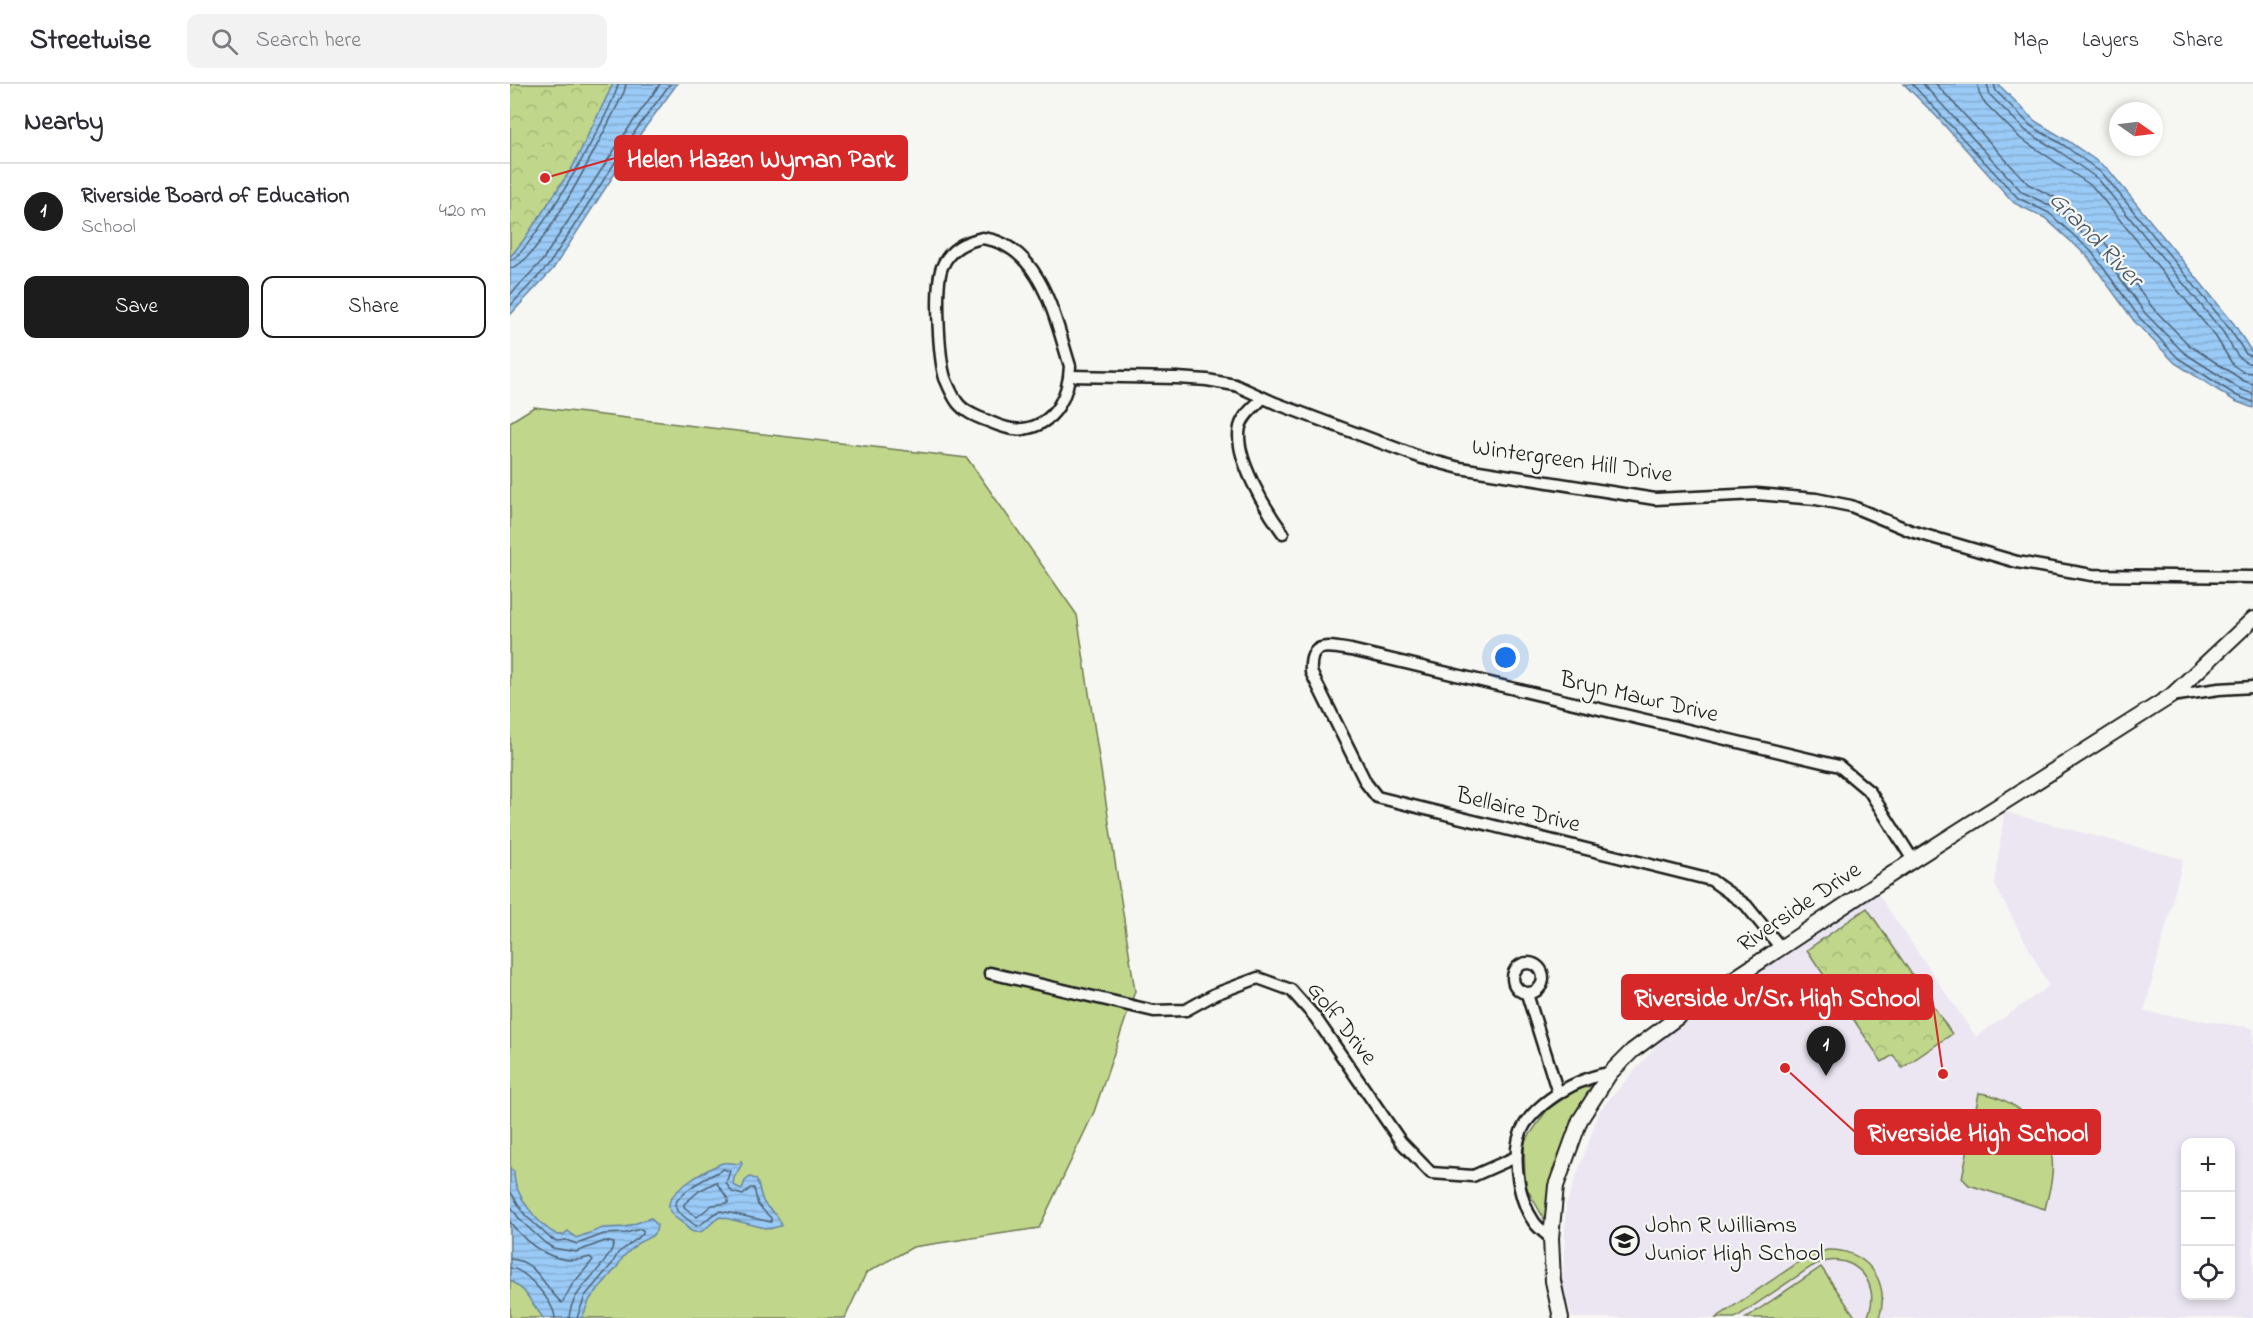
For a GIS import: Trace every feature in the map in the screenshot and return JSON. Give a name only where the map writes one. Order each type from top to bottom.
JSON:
[{"type":"main road","points":[[2171,696],[2253,619]]},
{"type":"main road","name":"Riverside Drive","points":[[1561,1318],[1553,1281],[1551,1238],[1556,1186],[1580,1120],[1610,1073],[1632,1051],[1689,1008],[1913,860],[2171,696]]},
{"type":"street","points":[[982,238],[997,239],[1027,263],[1045,289],[1070,366],[1070,376],[1063,401],[1056,412],[1044,423],[1022,430],[983,419],[970,413],[958,403],[945,376],[936,295],[942,266],[951,252],[965,242],[982,238]]},
{"type":"street","name":"Wintergreen Hill Drive","points":[[1070,376],[1207,380],[1235,385],[1263,398],[1422,458],[1460,468],[1655,499],[1757,494],[1816,499],[1851,506],[1911,531],[2017,562],[2092,575],[2253,577]]},
{"type":"street","points":[[1263,398],[1246,415],[1240,426],[1240,444],[1248,472],[1262,502],[1283,533]]},
{"type":"street","name":"Bryn Mawr Drive","points":[[1314,652],[1317,648],[1328,646],[1351,650],[1839,766],[1870,792],[1913,860]]},
{"type":"street","name":"Bellaire Drive","points":[[1314,652],[1310,663],[1311,672],[1366,783],[1377,797],[1712,880],[1746,905],[1781,948]]},
{"type":"street","name":"Riverside Drive","points":[[2171,696],[2253,687]]},
{"type":"street","name":"Golf Drive","points":[[990,973],[1154,1011],[1186,1010],[1215,994],[1258,978],[1291,990],[1315,1017],[1401,1142],[1431,1173],[1473,1176],[1516,1157]]},
{"type":"street","points":[[1527,993],[1558,1093]]},
{"type":"street","points":[[1551,1238],[1534,1223],[1526,1206],[1516,1157],[1525,1125],[1537,1110],[1558,1093],[1595,1075],[1610,1073]]},
{"type":"shaded area","points":[[2004,812],[2183,859],[2144,1012],[2253,1028],[2253,1318],[1572,1318],[1563,1284],[1566,1205],[1600,1110],[1665,1036],[1878,894],[1976,1037],[2049,986],[1995,885]]},
{"type":"green space","points":[[510,84],[649,84],[510,276]]},
{"type":"green space","points":[[534,407],[967,458],[1077,615],[1135,991],[1094,1112],[1039,1228],[913,1247],[866,1273],[845,1318],[510,1318],[510,422]]},
{"type":"green space","points":[[1867,908],[1952,1034],[1902,1068],[1893,1055],[1882,1062],[1807,950]]},
{"type":"green space","points":[[1596,1085],[1560,1153],[1547,1224],[1525,1185],[1524,1143],[1547,1110],[1576,1090]]},
{"type":"green space","points":[[1979,1093],[1991,1095],[2015,1106],[2036,1124],[2044,1135],[2050,1146],[2052,1158],[2051,1184],[2045,1209],[1969,1185],[1962,1178]]},
{"type":"green space","points":[[1827,1250],[1853,1255],[1872,1269],[1882,1291],[1879,1318],[1867,1318],[1871,1304],[1871,1291],[1860,1270],[1838,1261],[1825,1262],[1811,1267],[1735,1318],[1716,1318],[1805,1258]]},
{"type":"green space","points":[[1821,1267],[1856,1318],[1746,1318]]},
{"type":"water","points":[[613,84],[677,84],[641,133],[553,269],[510,315],[510,257],[572,168]]},
{"type":"water","name":"Grand River","points":[[1904,84],[1998,84],[2035,121],[2108,169],[2234,324],[2253,354],[2253,408],[2235,401],[2175,363],[2134,321],[2087,256],[2045,218],[2014,203]]},
{"type":"water","points":[[741,1161],[742,1164],[734,1178],[733,1185],[742,1189],[745,1181],[750,1177],[756,1179],[764,1203],[777,1216],[781,1226],[769,1229],[721,1217],[705,1230],[696,1232],[690,1230],[673,1215],[669,1207],[670,1201],[681,1188],[720,1164],[739,1164]]},
{"type":"water","points":[[510,1170],[514,1171],[518,1189],[528,1208],[550,1231],[558,1235],[563,1235],[568,1231],[576,1238],[603,1228],[625,1227],[651,1218],[657,1225],[652,1236],[638,1243],[623,1257],[590,1299],[582,1318],[543,1318],[524,1291],[510,1280]]},
{"type":"place","name":"Helen Hazen Wyman Park","points":[[545,178]]},
{"type":"place","name":"Riverside High School","points":[[1785,1068]]},
{"type":"place","name":"Riverside Jr/Sr. High School","points":[[1943,1074]]},
{"type":"place","name":"Riverside Board of Education","points":[[1826,1076]]},
{"type":"place","name":"John R Williams Junior High School","points":[[1624,1240]]}]
